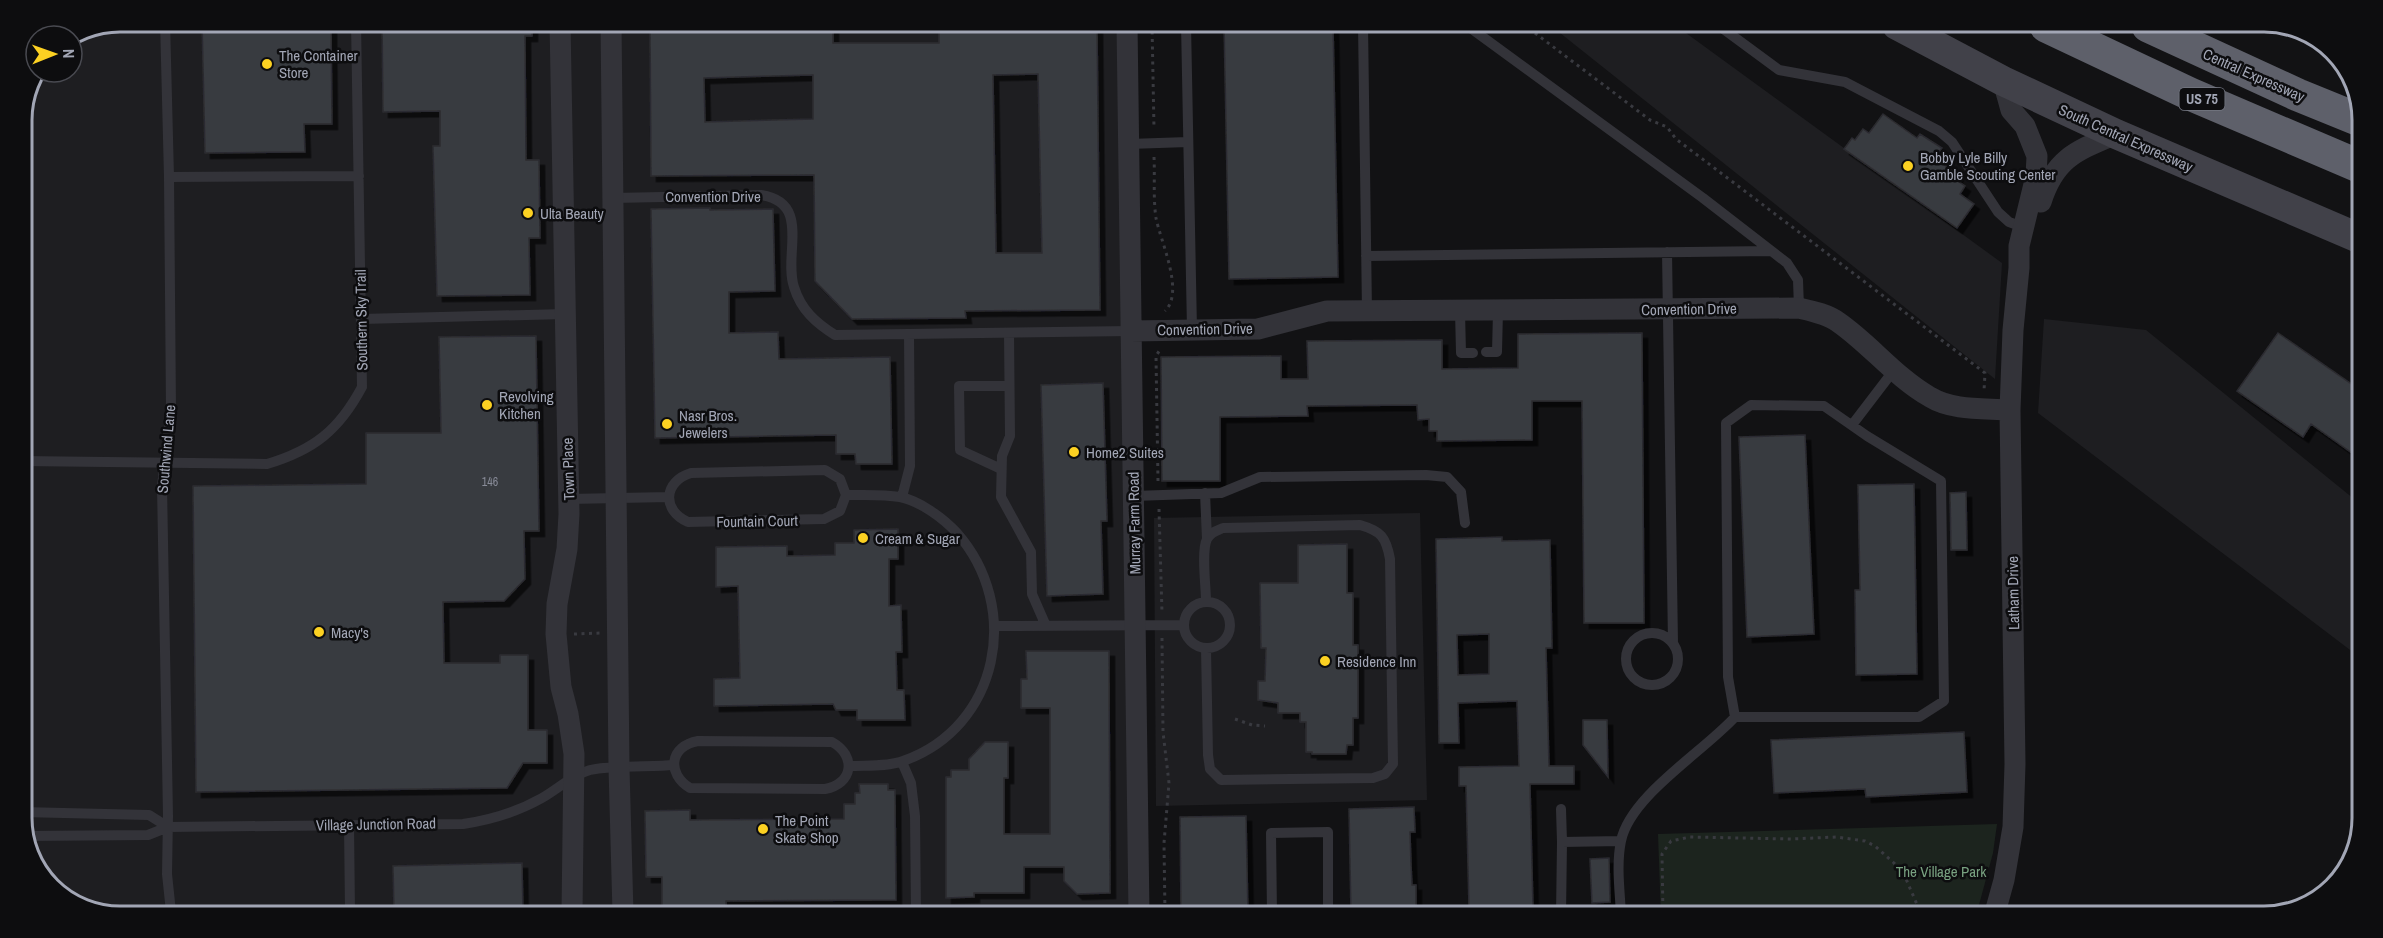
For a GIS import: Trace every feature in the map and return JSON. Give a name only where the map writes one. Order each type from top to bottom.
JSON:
[{"type":"highway","name":"US 75","points":[[2057,31],[2230,112],[2351,163]]},
{"type":"highway","name":"Central Expressway","points":[[2159,31],[2298,95],[2351,117]]},
{"type":"main road","name":"South Central Expressway","points":[[1908,31],[2003,81],[2116,134],[2351,235]]},
{"type":"street","name":"Town Place","points":[[560,31],[569,500],[567,549],[557,604],[556,634],[561,687],[574,754],[572,906]]},
{"type":"street","points":[[610,31],[619,768],[623,906]]},
{"type":"street","name":"Murray Farm Road","points":[[1127,31],[1139,906]]},
{"type":"street","name":"Latham Drive","points":[[1996,906],[2013,827],[2010,410],[2013,330],[2019,246],[2036,176],[2037,156],[2025,126],[2011,110],[2003,81]]},
{"type":"street","name":"Latham Drive","points":[[2019,268],[2042,198],[2056,168],[2068,156],[2116,134]]},
{"type":"street","name":"Convention Drive","points":[[1131,331],[1258,329],[1327,311],[1799,308],[1817,312],[1837,321],[1930,398],[1952,406],[2010,410]]},
{"type":"lane","name":"Southwind Lane","points":[[165,31],[171,409],[163,463],[167,890],[170,906]]},
{"type":"lane","name":"Southern Sky Trail","points":[[32,461],[267,464],[304,451],[321,440],[338,424],[351,407],[362,387],[356,31]]},
{"type":"lane","points":[[1186,31],[1192,330]]},
{"type":"lane","points":[[1363,31],[1367,312]]},
{"type":"lane","points":[[1475,31],[1703,198],[1787,263],[1798,280],[1799,308]]},
{"type":"lane","points":[[1726,31],[1779,70],[1845,82],[1939,131],[1952,142],[1998,212],[2009,222],[2023,227]]},
{"type":"lane","points":[[1129,144],[1188,142]]},
{"type":"lane","points":[[169,177],[358,176]]},
{"type":"lane","name":"Convention Drive","points":[[613,198],[760,195],[782,201],[792,224],[793,286],[803,308],[818,324],[835,335],[1131,331]]},
{"type":"lane","points":[[1366,256],[1770,250]]},
{"type":"lane","points":[[1667,252],[1673,643],[1678,662],[1676,671],[1662,684],[1652,686],[1634,679],[1626,663],[1627,652],[1638,637],[1649,633],[1666,637],[1673,643]]},
{"type":"lane","points":[[1460,311],[1461,353],[1473,353]]},
{"type":"lane","points":[[1486,352],[1497,352],[1498,311]]},
{"type":"lane","points":[[361,319],[565,314]]},
{"type":"lane","points":[[1009,333],[1010,436],[1002,456],[1001,497],[1031,552],[1032,594],[1046,626]]},
{"type":"lane","points":[[902,497],[910,466],[909,334]]},
{"type":"lane","points":[[1852,425],[1894,370]]},
{"type":"lane","points":[[1001,469],[960,450],[959,386],[1009,386]]},
{"type":"lane","points":[[1621,906],[1621,841],[1631,817],[1644,799],[1719,734],[1735,717],[1920,717],[1944,701],[1941,481],[1824,406],[1751,405],[1726,423],[1728,677],[1735,717]]},
{"type":"lane","points":[[569,500],[669,497],[676,480],[692,472],[825,470],[840,479],[846,495],[902,497],[927,509],[950,526],[969,547],[983,571],[992,598],[995,626],[992,661],[980,694],[960,723],[934,746],[902,762],[849,766]]},
{"type":"lane","points":[[1134,496],[1221,493],[1260,477],[1426,475],[1447,477],[1461,492],[1465,523]]},
{"type":"lane","points":[[1205,493],[1206,601]]},
{"type":"lane","name":"Fountain Court","points":[[669,497],[670,505],[680,519],[700,522],[824,519],[840,511],[846,495]]},
{"type":"lane","points":[[1206,648],[1208,755],[1210,770],[1221,780],[1372,778],[1385,774],[1393,764],[1390,569],[1387,542],[1376,530],[1360,525],[1223,528],[1214,532],[1207,539]]},
{"type":"lane","points":[[1206,601],[1214,602],[1226,610],[1230,624],[1226,639],[1220,644],[1206,648],[1193,643],[1185,632],[1184,626],[1188,612],[1193,606],[1206,601]]},
{"type":"lane","points":[[995,626],[1184,626]]},
{"type":"lane","points":[[699,741],[822,741],[832,742],[841,747],[847,756],[849,766],[842,782],[834,787],[768,789],[690,788],[676,775],[674,765],[681,748],[699,741]]},
{"type":"lane","points":[[902,762],[911,783],[915,816],[916,906]]},
{"type":"lane","points":[[619,768],[674,765]]},
{"type":"lane","name":"Village Junction Road","points":[[168,827],[463,824],[493,819],[543,798],[573,778],[591,770],[619,768]]},
{"type":"lane","points":[[1561,809],[1561,906]]},
{"type":"lane","points":[[32,812],[149,816],[168,827]]},
{"type":"lane","points":[[349,825],[350,906]]},
{"type":"lane","points":[[33,836],[148,835],[168,827]]},
{"type":"lane","points":[[1272,906],[1271,832],[1328,832],[1328,906]]},
{"type":"lane","points":[[1562,842],[1621,841]]},
{"type":"path","points":[[1152,31],[1156,215],[1166,245],[1172,296],[1170,306],[1160,315],[1161,348],[1156,356],[1163,732],[1169,783],[1164,843],[1165,906]]},
{"type":"path","points":[[1532,31],[1650,120],[1667,127],[1676,138],[1985,373],[1983,408]]},
{"type":"path","points":[[556,634],[619,633]]},
{"type":"path","points":[[1235,719],[1252,725],[1265,726]]},
{"type":"path","points":[[1663,906],[1662,854],[1671,841],[1690,837],[1791,839],[1836,837],[1865,841],[1885,854],[1906,879],[1918,906]]},
{"type":"shaded area","points":[[119,31],[1120,31],[1132,906],[108,906],[91,902],[66,888],[57,881],[43,863],[36,847],[32,825],[32,119],[33,102],[39,84],[84,84],[84,39],[102,33]]},
{"type":"shaded area","points":[[1558,31],[1683,31],[2002,263],[1995,379]]},
{"type":"shaded area","points":[[2044,319],[2146,330],[2352,497],[2352,651],[2038,413]]},
{"type":"shaded area","points":[[1420,513],[1427,800],[1156,806],[1154,518]]},
{"type":"green space","name":"The Village Park","points":[[1997,824],[1993,853],[1979,906],[1661,906],[1658,834]]},
{"type":"building","name":"The Container Store","points":[[202,31],[331,31],[332,124],[304,124],[305,152],[205,153]]},
{"type":"building","points":[[382,31],[532,31],[532,36],[525,36],[526,160],[539,160],[540,238],[529,238],[530,295],[437,296],[433,146],[440,146],[440,111],[383,112]]},
{"type":"building","points":[[650,31],[833,31],[833,43],[939,43],[939,31],[1097,31],[1100,310],[965,311],[966,318],[852,319],[815,281],[814,175],[651,176]],"holes":[[[1038,74],[1042,253],[996,253],[993,75]],[[813,75],[813,119],[705,122],[704,78]]]},
{"type":"building","points":[[1224,31],[1333,31],[1338,277],[1229,279]]},
{"type":"building","name":"Bobby Lyle Billy Gamble Scouting Center","points":[[1883,114],[1917,138],[1920,134],[1942,148],[1935,158],[1958,175],[1955,179],[1965,186],[1960,194],[1974,204],[1957,228],[1844,149],[1863,129],[1869,133]]},
{"type":"building","points":[[710,208],[710,210],[773,209],[775,291],[729,292],[729,333],[778,332],[779,359],[890,357],[892,464],[856,464],[855,454],[836,454],[836,435],[655,438],[651,209]]},
{"type":"building","points":[[1642,333],[1644,623],[1584,623],[1582,401],[1532,401],[1532,440],[1437,441],[1437,431],[1429,431],[1429,419],[1418,420],[1417,405],[1307,406],[1308,416],[1220,417],[1220,481],[1162,481],[1161,357],[1281,356],[1281,379],[1308,379],[1307,341],[1442,340],[1442,369],[1518,368],[1518,334]]},
{"type":"building","points":[[2278,333],[2351,384],[2351,453],[2311,424],[2303,437],[2237,391]]},
{"type":"building","name":"Macy's","points":[[536,336],[539,531],[524,531],[525,579],[504,601],[443,602],[444,663],[500,663],[500,655],[528,655],[528,730],[547,730],[547,763],[523,763],[507,788],[196,792],[193,486],[366,484],[366,433],[441,433],[439,337]]},
{"type":"building","name":"Home2 Suites","points":[[1103,383],[1107,521],[1101,521],[1103,594],[1047,596],[1041,385]]},
{"type":"building","points":[[1805,435],[1814,634],[1747,637],[1739,437]]},
{"type":"building","points":[[1914,484],[1917,674],[1856,675],[1855,590],[1860,590],[1858,485]]},
{"type":"building","points":[[1966,492],[1967,550],[1951,550],[1950,493]]},
{"type":"building","points":[[898,529],[898,559],[889,559],[889,606],[901,605],[902,652],[896,652],[897,690],[904,690],[905,720],[857,720],[857,710],[836,710],[833,704],[714,706],[714,679],[740,678],[738,586],[716,587],[716,547],[787,546],[787,556],[835,555],[835,543],[854,543],[854,530]]},
{"type":"building","points":[[1502,537],[1502,541],[1550,540],[1552,648],[1546,648],[1549,766],[1574,766],[1574,784],[1530,784],[1533,906],[1469,906],[1466,786],[1459,786],[1459,767],[1519,766],[1517,701],[1458,703],[1459,743],[1439,743],[1436,539]],"holes":[[[1489,634],[1489,674],[1458,675],[1457,635]]]},
{"type":"building","name":"Residence Inn","points":[[1347,544],[1347,593],[1353,593],[1353,645],[1358,645],[1358,718],[1353,718],[1353,745],[1347,745],[1346,754],[1312,754],[1312,752],[1306,752],[1306,722],[1300,722],[1300,713],[1278,713],[1278,703],[1258,700],[1258,681],[1265,681],[1266,648],[1261,648],[1260,583],[1298,583],[1298,545]]},
{"type":"building","points":[[1026,651],[1109,651],[1110,893],[1077,894],[1064,881],[1064,867],[1024,867],[1024,893],[974,893],[974,897],[946,898],[946,777],[951,777],[951,770],[969,770],[969,759],[985,742],[1008,742],[1008,778],[1004,778],[1004,834],[1050,834],[1050,708],[1021,708],[1021,679],[1027,679]]},
{"type":"building","points":[[1583,720],[1607,720],[1608,777],[1583,745]]},
{"type":"building","points":[[1964,732],[1967,792],[1866,797],[1865,789],[1774,793],[1771,740]]},
{"type":"building","points":[[859,784],[888,784],[888,790],[895,790],[896,900],[726,901],[726,906],[662,906],[662,877],[646,877],[645,811],[690,810],[690,820],[844,819],[844,804],[855,804],[855,793],[860,793]]},
{"type":"building","points":[[1414,807],[1415,832],[1410,832],[1412,885],[1416,885],[1416,906],[1351,906],[1349,809]]},
{"type":"building","points":[[1246,816],[1248,906],[1181,906],[1180,817]]},
{"type":"building","points":[[1609,858],[1610,902],[1592,903],[1590,859]]},
{"type":"building","points":[[522,863],[523,906],[394,906],[393,866]]},
{"type":"place","name":"The Container Store","points":[[267,64]]},
{"type":"place","name":"Bobby Lyle Billy Gamble Scouting Center","points":[[1908,166]]},
{"type":"place","name":"Ulta Beauty","points":[[528,213]]},
{"type":"place","name":"Revolving Kitchen","points":[[487,405]]},
{"type":"place","name":"Nasr Bros. Jewelers","points":[[667,424]]},
{"type":"place","name":"Home2 Suites","points":[[1074,452]]},
{"type":"place","name":"Cream & Sugar","points":[[863,538]]},
{"type":"place","name":"Macy's","points":[[319,632]]},
{"type":"place","name":"Residence Inn","points":[[1325,661]]},
{"type":"place","name":"The Point Skate Shop","points":[[763,829]]}]
